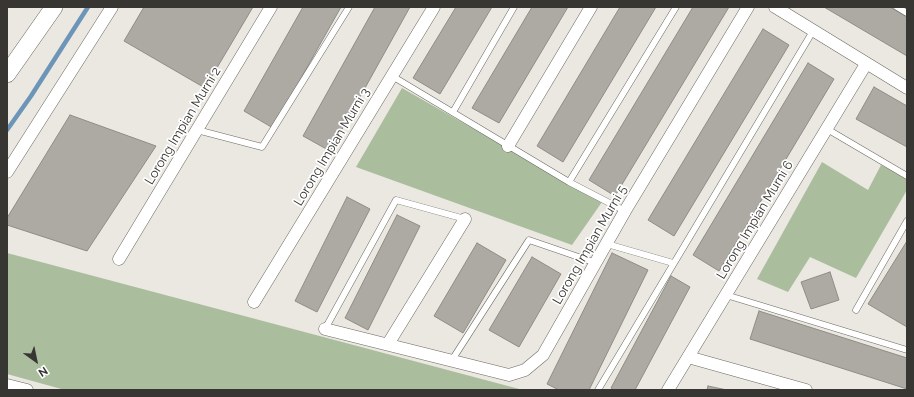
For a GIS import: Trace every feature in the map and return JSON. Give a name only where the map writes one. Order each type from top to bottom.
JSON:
[{"type":"street","points":[[7,74],[54,7]]},
{"type":"street","points":[[7,172],[112,7]]},
{"type":"street","name":"Lorong Impian Murni 2","points":[[120,259],[271,7]]},
{"type":"street","name":"Lorong Impian Murni 3","points":[[254,302],[434,7]]},
{"type":"street","points":[[508,146],[591,7]]},
{"type":"street","name":"Lorong Impian Murni 5","points":[[325,328],[509,375],[525,370],[543,355],[625,211],[748,7]]},
{"type":"street","points":[[776,7],[907,88]]},
{"type":"street","name":"Lorong Impian Murni 6","points":[[668,390],[866,64]]},
{"type":"street","points":[[388,344],[465,219]]},
{"type":"street","points":[[688,357],[806,390]]},
{"type":"street","points":[[7,385],[27,390]]},
{"type":"lane","points":[[197,130],[262,147],[349,7]]},
{"type":"lane","points":[[453,112],[514,7]]},
{"type":"lane","points":[[569,182],[676,7]]},
{"type":"lane","points":[[897,7],[907,13]]},
{"type":"lane","points":[[598,390],[813,31]]},
{"type":"lane","points":[[392,76],[569,182],[625,211]]},
{"type":"lane","points":[[827,129],[907,176]]},
{"type":"lane","points":[[325,328],[396,200],[465,219]]},
{"type":"lane","points":[[856,310],[907,221]]},
{"type":"lane","points":[[452,360],[529,240],[596,263]]},
{"type":"lane","points":[[607,244],[673,263]]},
{"type":"lane","points":[[726,294],[907,350]]},
{"type":"green space","points":[[402,88],[602,202],[572,245],[356,167]]},
{"type":"green space","points":[[822,162],[868,190],[881,165],[907,178],[907,190],[856,278],[810,257],[788,292],[757,279]]},
{"type":"green space","points":[[7,253],[523,390],[65,390],[7,374]]},
{"type":"building","points":[[144,7],[253,7],[205,88],[124,41]]},
{"type":"building","points":[[303,7],[341,7],[273,128],[244,111]]},
{"type":"building","points":[[375,7],[410,7],[330,151],[303,136]]},
{"type":"building","points":[[456,7],[492,7],[440,94],[413,78]]},
{"type":"building","points":[[532,7],[568,7],[499,123],[472,108]]},
{"type":"building","points":[[620,7],[656,7],[563,162],[537,146]]},
{"type":"building","points":[[693,7],[729,7],[615,196],[589,180]]},
{"type":"building","points":[[824,7],[890,7],[907,17],[907,56]]},
{"type":"building","points":[[763,29],[789,45],[674,236],[648,220]]},
{"type":"building","points":[[808,63],[834,79],[719,271],[693,255]]},
{"type":"building","points":[[874,87],[907,106],[907,147],[856,119]]},
{"type":"building","points":[[70,115],[156,146],[87,251],[7,225],[7,218]]},
{"type":"building","points":[[347,197],[370,209],[317,312],[295,301]]},
{"type":"building","points":[[397,215],[420,226],[368,330],[345,318]]},
{"type":"building","points":[[907,241],[907,327],[868,304]]},
{"type":"building","points":[[477,243],[506,260],[463,333],[434,316]]},
{"type":"building","points":[[612,253],[648,270],[589,390],[559,390],[547,384]]},
{"type":"building","points":[[532,257],[561,274],[519,347],[489,330]]},
{"type":"building","points":[[830,272],[839,300],[811,309],[801,282]]},
{"type":"building","points":[[671,276],[690,287],[635,390],[614,390],[611,388]]},
{"type":"building","points":[[759,311],[907,358],[907,389],[750,339]]},
{"type":"building","points":[[708,386],[727,390],[707,390]]},
{"type":"waterway","points":[[7,130],[31,96],[88,7]]}]
